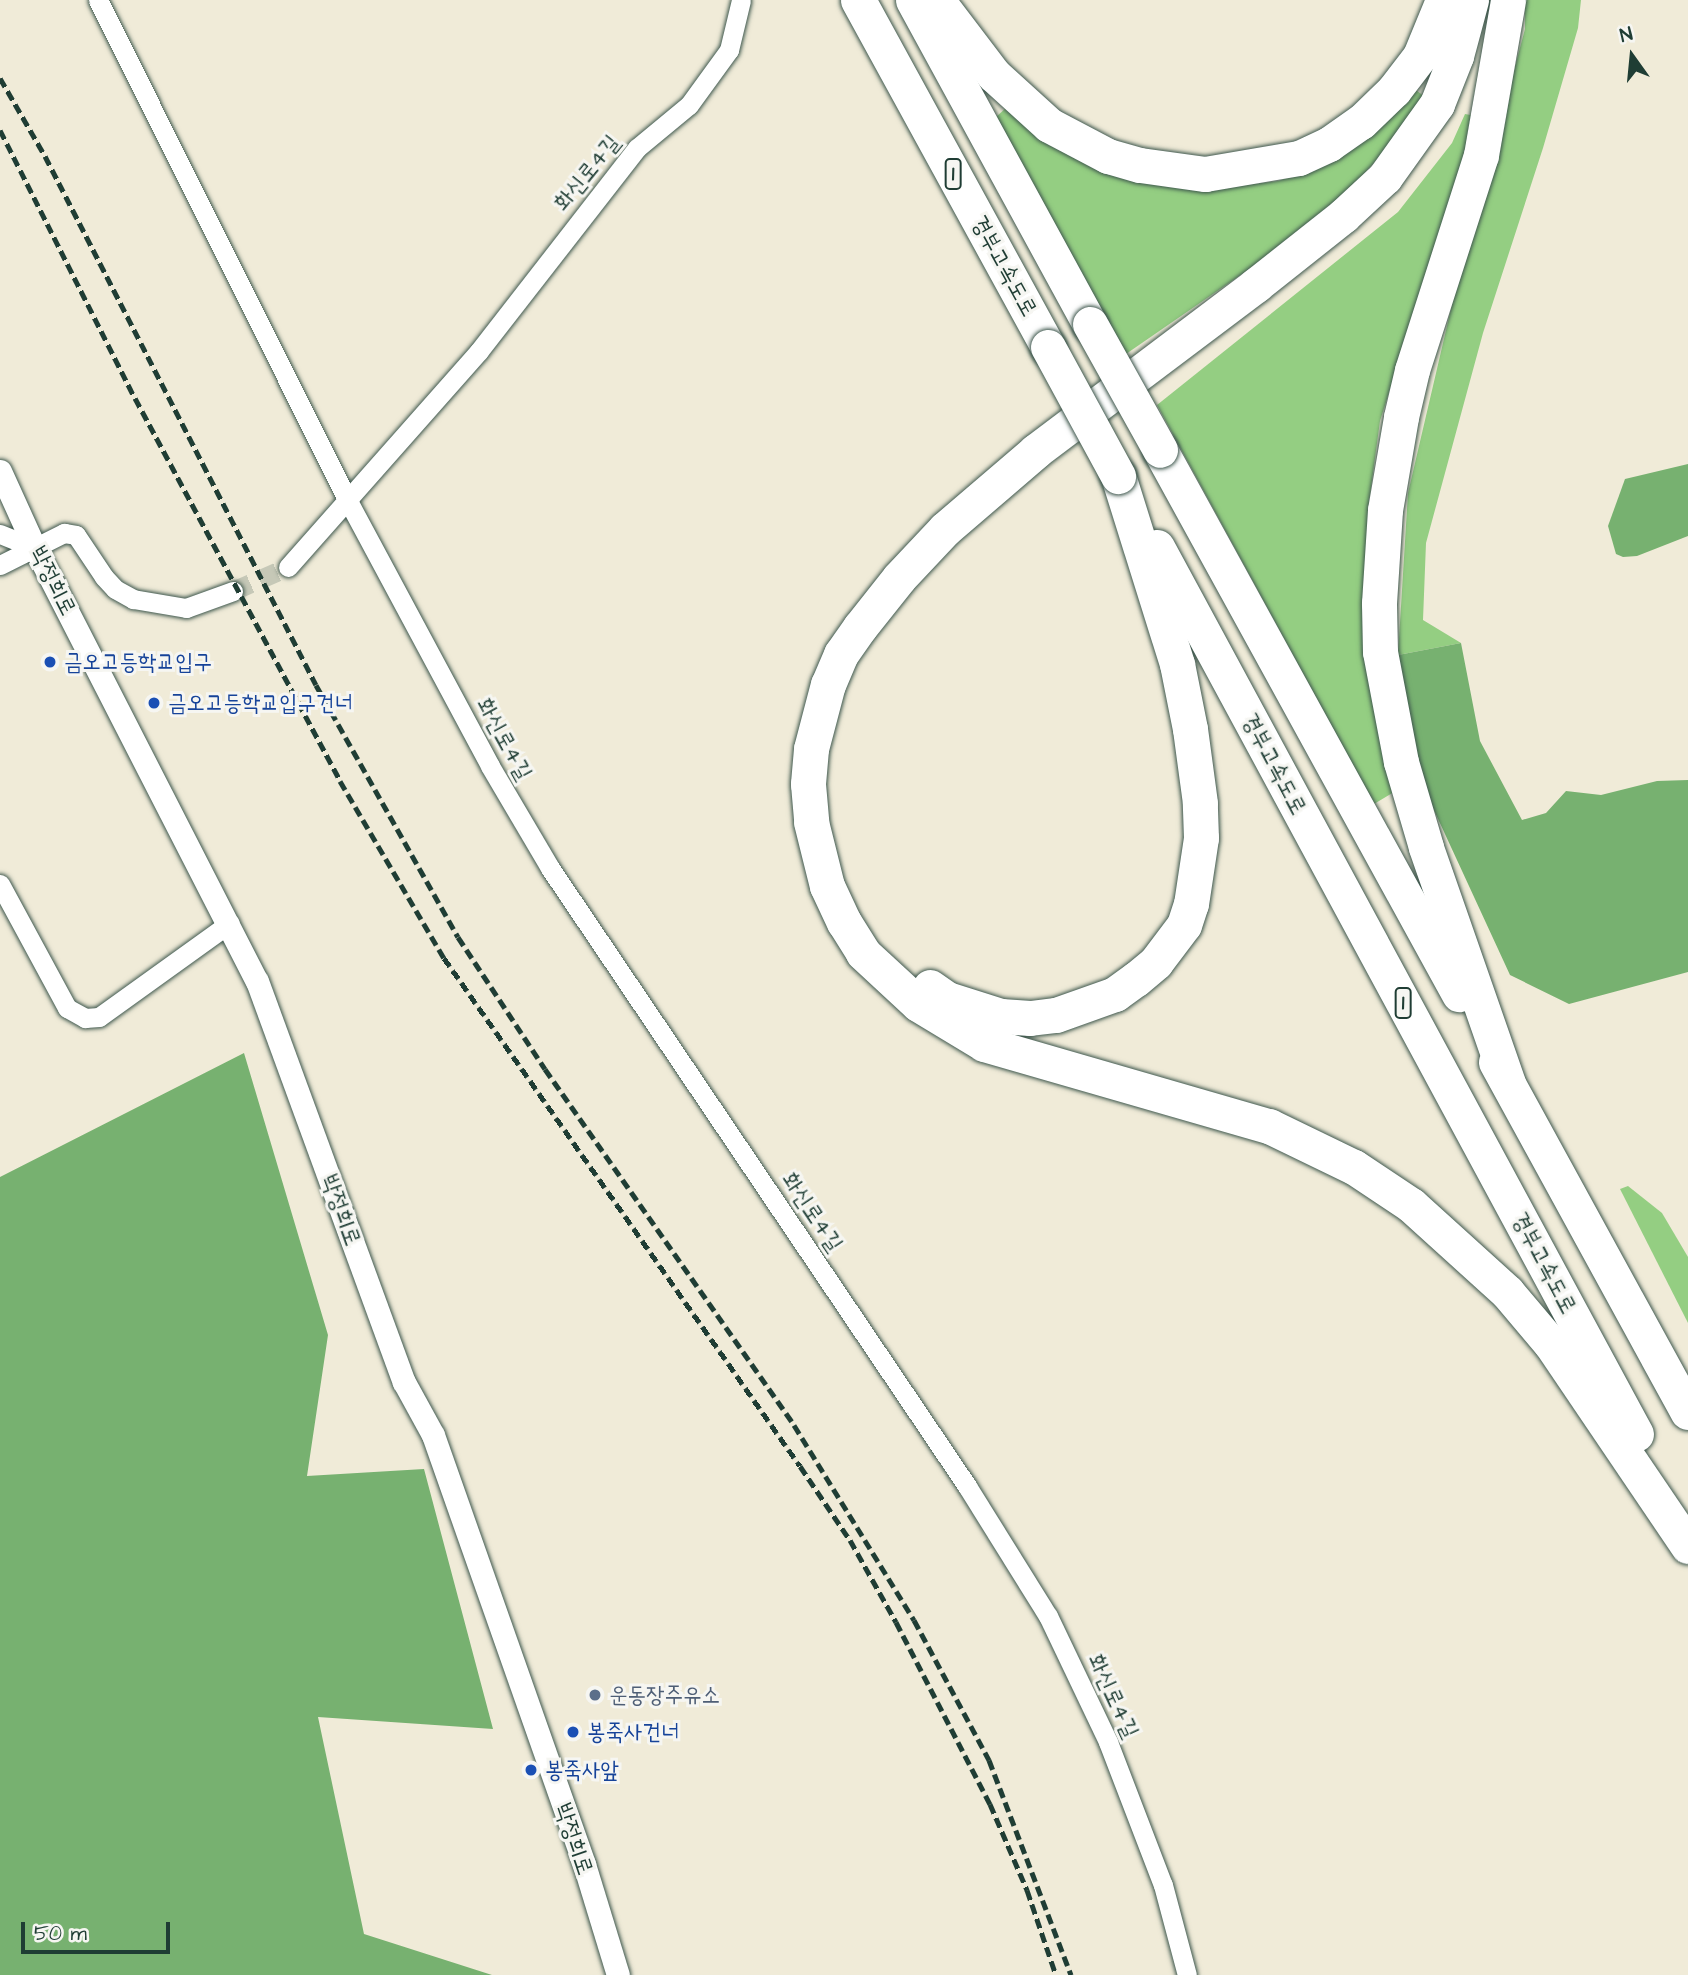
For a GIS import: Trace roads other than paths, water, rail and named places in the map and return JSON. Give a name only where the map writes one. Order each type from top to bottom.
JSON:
[{"type":"highway","name":"경부고속도로","points":[[858,0],[1688,1530]]},
{"type":"highway","name":"경부고속도로","points":[[913,0],[1688,1412]]},
{"type":"highway","points":[[937,0],[994,75],[1049,125],[1108,156],[1140,166],[1205,174],[1299,158],[1329,144],[1361,122],[1394,90],[1420,56],[1443,0]]},
{"type":"highway","points":[[1471,0],[1456,56],[1437,104],[1385,177],[1343,216],[1256,285],[1036,451],[945,529],[875,607],[841,654],[817,721],[808,784],[811,822],[827,886],[863,953],[888,979],[927,1010],[984,1044],[1269,1126],[1354,1167],[1411,1205],[1507,1292],[1551,1343],[1688,1546]]},
{"type":"highway","points":[[1118,476],[1177,664],[1190,729],[1200,803],[1201,838],[1191,904],[1184,925],[1156,962],[1115,994],[1086,1007],[1030,1018],[974,1009],[947,999],[892,954],[866,917],[839,854],[831,811],[834,754],[845,706],[860,670],[909,602],[961,545],[1033,483],[1299,277],[1362,225],[1411,175],[1438,139],[1456,104],[1470,69],[1486,0]]},
{"type":"highway","points":[[1508,0],[1481,155],[1412,370],[1401,417],[1385,510],[1379,603],[1380,652],[1401,762],[1426,847],[1508,1083]]},
{"type":"street","name":"화신로4길","points":[[97,0],[347,499],[490,766],[550,868],[967,1486],[1048,1616],[1108,1742],[1163,1885],[1187,1975]]},
{"type":"street","name":"화신로4길","points":[[288,567],[479,351],[637,148],[690,105],[729,50],[741,0]]},
{"type":"street","name":"박정희로","points":[[0,471],[36,548],[230,923],[257,981],[404,1382],[433,1434],[584,1864],[618,1975]]},
{"type":"street","points":[[0,565],[64,533],[76,535],[104,577],[115,589],[133,599],[186,608],[233,591]]},
{"type":"street","points":[[0,534],[36,548]]},
{"type":"street","points":[[0,884],[67,1008],[85,1018],[100,1017],[230,923]]},
{"type":"tunnel","points":[[233,591],[288,567]]},
{"type":"railway","points":[[0,78],[45,156],[316,685],[458,937],[545,1069],[794,1425],[914,1620],[989,1760],[1071,1975]]},
{"type":"railway","points":[[0,130],[135,398],[340,781],[444,958],[850,1540],[896,1622],[990,1804],[1027,1890],[1056,1975]]},
{"type":"place","name":"금오고등학교입구","points":[[50,662]]},
{"type":"place","name":"금오고등학교입구건너","points":[[154,703]]},
{"type":"place","name":"운동장주유소","points":[[595,1695]]},
{"type":"place","name":"봉죽사건너","points":[[573,1732]]},
{"type":"place","name":"봉죽사앞","points":[[531,1770]]}]
